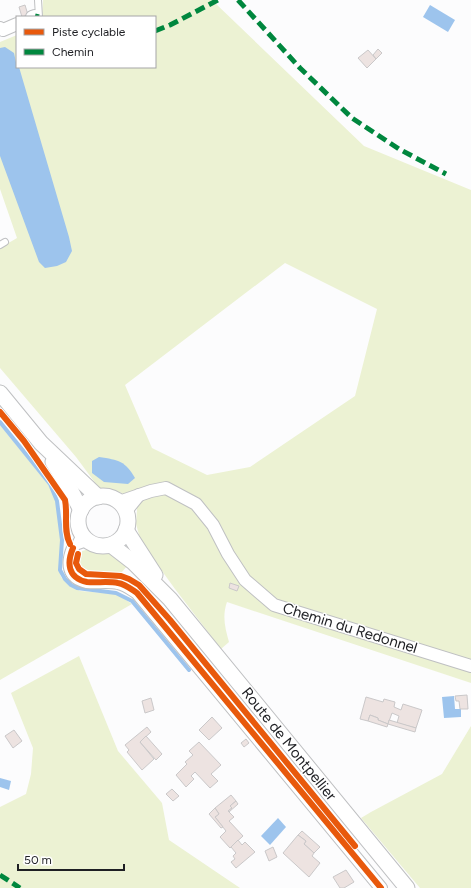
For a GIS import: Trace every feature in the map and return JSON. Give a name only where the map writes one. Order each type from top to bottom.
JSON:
[{"type":"street","points":[[1,30],[16,24]]},
{"type":"street","points":[[0,393],[41,442],[98,497]]},
{"type":"street","points":[[41,442],[81,510]]},
{"type":"street","name":"Chemin du Redonnel","points":[[122,507],[139,495],[166,488],[196,504],[213,525],[228,554],[245,580],[274,605],[471,666]]},
{"type":"street","points":[[86,537],[79,525],[81,510],[88,501],[98,497],[109,497],[122,507],[128,524],[120,539],[110,545]]},
{"type":"street","name":"Route de Montpellier","points":[[126,530],[170,599]]},
{"type":"street","name":"Route de Montpellier","points":[[86,537],[104,546],[110,545],[133,562],[170,599],[407,888]]},
{"type":"street","points":[[73,548],[69,557],[69,565],[72,573],[78,579],[86,582],[118,583],[129,587],[137,593],[381,888]]},
{"type":"lane","points":[[36,16],[38,0]]},
{"type":"lane","points":[[73,548],[86,537]]},
{"type":"lane","points":[[73,548],[86,537]]},
{"type":"green space","points":[[43,0],[218,0],[214,2],[364,146],[471,190],[471,683],[227,602],[225,607],[225,622],[229,642],[221,649],[141,542],[136,524],[137,509],[122,493],[99,488],[76,457],[0,368],[0,248],[17,238],[0,189],[0,42],[16,35],[16,68],[156,68],[156,16],[42,16]],"holes":[[[285,263],[377,309],[355,396],[250,467],[207,475],[152,448],[125,385]]]},
{"type":"green space","points":[[0,425],[48,484],[56,500],[61,544],[59,570],[61,577],[69,585],[80,591],[117,594],[132,604],[0,680]]},
{"type":"green space","points":[[90,549],[113,554],[128,565],[121,573],[98,572],[82,567],[79,563],[82,551]]},
{"type":"green space","points":[[79,656],[118,751],[162,803],[169,840],[240,888],[0,888],[0,807],[26,794],[31,774],[33,748],[11,693]]},
{"type":"green space","points":[[471,726],[471,888],[420,888],[361,818],[442,774]]},
{"type":"water","points":[[430,5],[455,20],[448,32],[423,17]]},
{"type":"water","points":[[5,47],[14,53],[16,68],[19,68],[69,237],[72,251],[66,262],[57,266],[45,268],[39,262],[0,156],[0,48]]},
{"type":"water","points":[[99,457],[121,462],[128,468],[135,478],[128,484],[104,482],[92,473],[92,461]]},
{"type":"water","points":[[454,696],[455,709],[461,709],[461,717],[444,718],[442,697]]},
{"type":"water","points":[[0,778],[11,781],[9,790],[0,787]]},
{"type":"water","points":[[278,818],[286,827],[270,845],[261,836]]},
{"type":"building","points":[[25,5],[28,15],[22,16],[19,7]]},
{"type":"building","points":[[378,49],[382,53],[376,59],[373,55]]},
{"type":"building","points":[[368,50],[376,59],[367,68],[358,58]]},
{"type":"building","points":[[230,583],[239,586],[237,591],[229,588]]},
{"type":"building","points":[[467,695],[468,709],[460,709],[459,701],[456,701],[455,696]]},
{"type":"building","points":[[366,697],[383,702],[384,699],[395,702],[394,707],[401,710],[403,704],[422,710],[416,728],[397,723],[399,716],[392,713],[388,724],[370,715],[368,721],[360,719]]},
{"type":"building","points":[[151,698],[154,710],[145,713],[142,701]]},
{"type":"building","points":[[370,715],[388,724],[387,727],[368,721]]},
{"type":"building","points":[[212,717],[222,728],[209,740],[199,730]]},
{"type":"building","points":[[389,720],[416,728],[415,732],[388,724]]},
{"type":"building","points":[[147,727],[151,732],[140,742],[154,759],[142,770],[127,752],[129,750],[125,745]]},
{"type":"building","points":[[14,730],[22,741],[13,748],[5,736]]},
{"type":"building","points":[[146,736],[162,754],[156,760],[140,742]]},
{"type":"building","points":[[246,739],[249,743],[244,747],[241,743]]},
{"type":"building","points":[[199,742],[221,765],[211,774],[218,781],[210,788],[195,772],[191,776],[194,779],[186,787],[176,775],[187,764],[185,762],[193,755],[189,751]]},
{"type":"building","points":[[172,789],[179,796],[173,801],[166,794]]},
{"type":"building","points":[[231,795],[236,801],[230,806],[232,808],[228,811],[234,817],[229,821],[243,836],[230,848],[220,837],[226,831],[215,817],[219,814],[215,808]]},
{"type":"building","points":[[236,801],[238,804],[229,812],[228,811],[232,808],[230,806]]},
{"type":"building","points":[[215,808],[219,814],[215,817],[223,827],[221,828],[209,814]]},
{"type":"building","points":[[302,831],[320,847],[314,853],[304,844],[306,841],[298,835]]},
{"type":"building","points":[[298,835],[306,841],[304,844],[314,853],[312,856],[320,863],[309,877],[283,853]]},
{"type":"building","points":[[238,840],[242,845],[245,842],[255,852],[236,868],[231,862],[235,859],[233,856],[236,853],[231,847]]},
{"type":"building","points":[[273,847],[277,857],[269,861],[265,851]]},
{"type":"building","points":[[346,870],[354,882],[344,888],[340,888],[333,877]]},
{"type":"waterway","points":[[0,422],[50,484],[57,501],[62,540],[60,570],[65,579],[77,588],[116,593],[132,601],[189,670]]},
{"type":"marked path","points":[[156,31],[218,0]]},
{"type":"marked path","points":[[238,0],[300,68],[352,118],[399,149],[446,174]]},
{"type":"marked path","points":[[0,875],[20,888]]},
{"type":"cycle path","points":[[0,412],[24,441],[65,500],[66,528],[70,544]]},
{"type":"cycle path","points":[[73,548],[70,559],[70,569],[72,573],[80,580],[87,582],[110,582],[121,584],[137,593],[381,888]]},
{"type":"cycle path","points":[[78,554],[76,563],[79,569],[86,574],[121,576],[139,585],[170,620],[355,846]]}]
